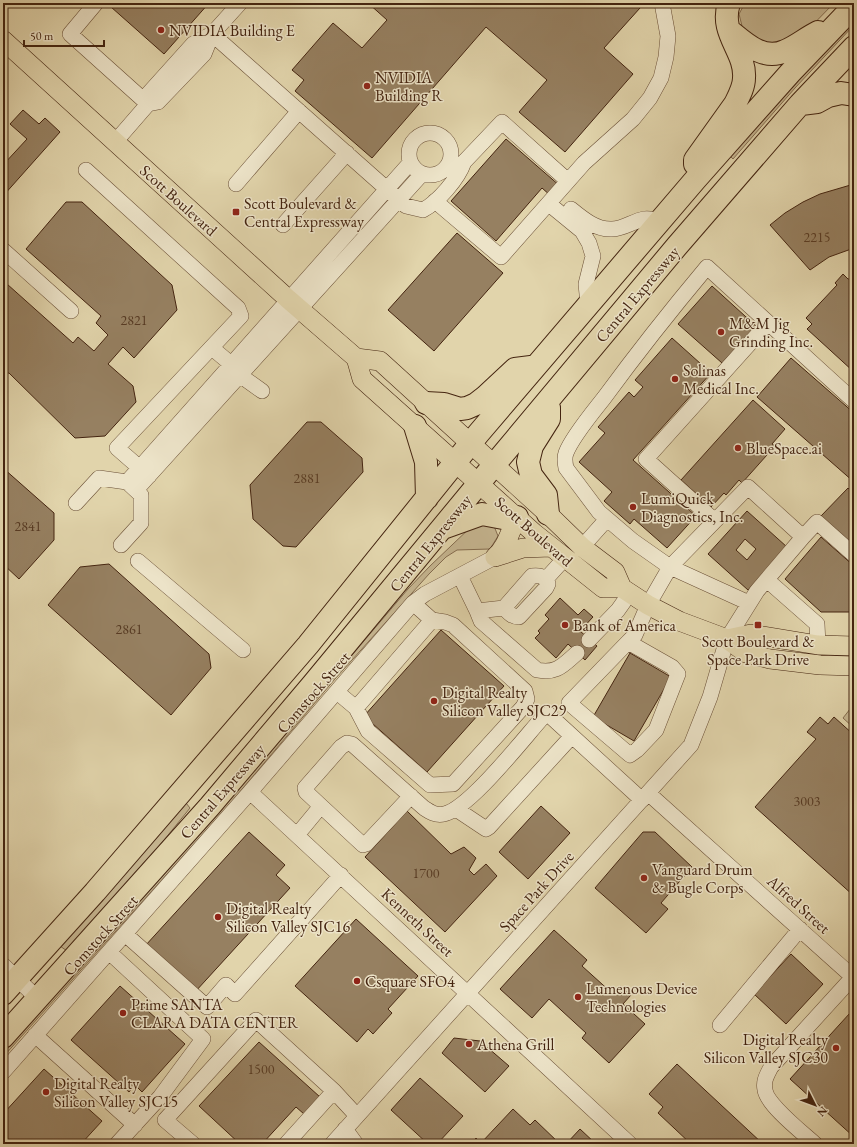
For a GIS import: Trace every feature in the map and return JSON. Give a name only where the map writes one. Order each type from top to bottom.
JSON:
[{"type":"highway","points":[[694,180],[695,160],[735,104],[740,95],[744,78],[741,59],[728,29],[726,11],[729,3]]},
{"type":"highway","name":"Central Expressway","points":[[8,979],[100,886],[258,704],[470,443],[694,180],[790,73],[854,6]]},
{"type":"highway","points":[[728,29],[756,51],[775,54],[784,52],[816,33],[835,25]]},
{"type":"highway","name":"Central Expressway","points":[[3,1037],[210,806],[677,246],[800,104],[854,47]]},
{"type":"highway","points":[[800,104],[817,102],[828,96],[841,93],[854,95]]},
{"type":"highway","points":[[426,403],[444,404],[460,409],[467,408],[476,404],[485,397],[515,369],[536,366]]},
{"type":"highway","points":[[548,514],[546,495],[531,475],[528,462],[532,446],[549,419],[549,398]]},
{"type":"highway","points":[[415,426],[426,462],[426,498]]},
{"type":"highway","points":[[443,528],[482,514],[503,518],[517,518]]},
{"type":"main road","name":"Scott Boulevard","points":[[3,40],[294,305],[356,358],[380,361],[548,514],[582,547],[615,572],[626,590],[648,605],[679,621],[727,639],[746,653],[770,659],[820,665],[854,666]]},
{"type":"main road","name":"Scott Boulevard","points":[[356,358],[362,379],[517,518],[603,588],[626,590]]},
{"type":"main road","points":[[495,557],[501,553],[517,518]]},
{"type":"main road","points":[[495,557],[523,548],[558,552]]},
{"type":"main road","points":[[727,639],[751,634],[818,645],[854,646]]},
{"type":"street","points":[[96,3],[70,34],[148,104]]},
{"type":"street","points":[[115,142],[148,104],[158,102],[175,86],[204,54],[212,34],[240,3]]},
{"type":"street","points":[[435,201],[501,257],[584,163],[633,120],[650,98],[658,82],[666,57],[668,36],[662,3]]},
{"type":"street","points":[[212,34],[406,206],[423,210],[432,206],[454,180],[464,162],[502,122],[568,181]]},
{"type":"street","points":[[236,184],[299,111]]},
{"type":"street","points":[[431,133],[438,134],[449,144],[451,151],[448,165],[443,171],[436,174],[422,174],[410,163],[408,156],[409,149],[412,142],[417,137],[431,133]]},
{"type":"street","points":[[283,225],[347,153]]},
{"type":"street","points":[[144,472],[241,376],[294,305],[387,189],[410,163]]},
{"type":"street","points":[[86,170],[238,308],[241,316],[117,448],[144,472]]},
{"type":"street","points":[[132,486],[231,364],[294,305],[422,174]]},
{"type":"street","points":[[552,200],[599,228],[611,229],[627,226],[645,219],[660,220]]},
{"type":"street","points":[[552,200],[582,231],[589,243],[593,256],[586,284],[588,304]]},
{"type":"street","points":[[3,250],[71,311]]},
{"type":"street","points":[[749,603],[670,567],[633,541],[607,519],[595,507],[566,468],[565,455],[568,448],[589,417],[671,310],[707,267],[854,401]]},
{"type":"street","points":[[715,521],[646,459],[768,323]]},
{"type":"street","points":[[212,348],[231,364],[241,376],[262,391]]},
{"type":"street","points":[[76,504],[99,478],[132,486],[141,495],[141,523],[121,544]]},
{"type":"street","points":[[628,642],[672,667],[678,674],[656,730],[637,750],[630,755],[570,703],[628,642],[635,635],[648,605],[670,567],[748,487],[803,537]]},
{"type":"street","points":[[582,547],[607,519]]},
{"type":"street","name":"Space Park Drive","points":[[332,1144],[691,746],[710,697],[727,639],[749,603],[803,537],[817,522],[854,555]]},
{"type":"street","points":[[477,611],[504,608],[514,617],[519,617],[546,588],[548,584],[546,579],[558,552]]},
{"type":"street","name":"Comstock Street","points":[[3,1072],[250,792],[413,603],[425,594],[495,557]]},
{"type":"street","points":[[138,561],[243,650]]},
{"type":"street","points":[[460,576],[481,621],[537,670],[548,672],[559,668],[577,653]]},
{"type":"street","points":[[767,580],[817,624],[818,645]]},
{"type":"street","points":[[590,640],[618,610],[626,590]]},
{"type":"street","points":[[337,692],[356,708],[368,731],[430,786],[452,784],[523,707],[527,699],[525,691],[453,625],[432,620],[413,603]]},
{"type":"street","points":[[356,708],[432,620]]},
{"type":"street","name":"Alfred Street","points":[[456,809],[487,781],[543,717],[548,714],[800,929],[854,978]]},
{"type":"street","points":[[411,796],[366,844],[363,845],[306,792],[305,788],[341,747],[347,743],[352,744],[411,796],[424,808],[435,814],[452,812],[456,809],[486,829],[572,736]]},
{"type":"street","name":"Kenneth Street","points":[[250,792],[630,1144]]},
{"type":"street","points":[[297,835],[321,806]]},
{"type":"street","points":[[125,934],[207,1007],[226,985],[235,994],[341,875]]},
{"type":"street","points":[[720,1024],[800,929]]},
{"type":"street","points":[[109,952],[203,1039],[160,1097],[118,1144]]},
{"type":"street","points":[[815,1144],[770,1101],[765,1091],[764,1078],[771,1067],[854,978]]},
{"type":"street","points":[[8,979],[38,999]]},
{"type":"street","points":[[193,1144],[165,1120],[256,1020],[334,1091],[357,1116]]},
{"type":"street","points":[[36,1035],[135,1124]]},
{"type":"street","points":[[286,1144],[334,1091]]},
{"type":"street","points":[[345,1129],[356,1144]]},
{"type":"shaded area","points":[[745,3],[834,3],[800,38],[780,48],[744,34],[739,14]]},
{"type":"shaded area","points":[[854,15],[854,25],[795,88],[733,159],[728,154]]},
{"type":"shaded area","points":[[474,524],[494,526],[498,536],[490,549],[457,550],[446,557],[429,574],[335,679],[227,807],[3,1057],[3,1053],[224,806],[408,589]]},
{"type":"shaded area","points":[[854,704],[854,728],[843,718]]},
{"type":"shaded area","points":[[186,803],[190,808],[143,866],[67,951],[60,946]]},
{"type":"building","name":"NVIDIA Building E","points":[[115,3],[209,3],[164,54],[111,7]]},
{"type":"building","name":"NVIDIA Building R","points":[[368,3],[634,3],[640,8],[604,48],[633,74],[565,152],[519,112],[547,80],[486,27],[372,158],[295,91],[304,80],[292,70],[333,23],[362,48],[387,20]]},
{"type":"building","points":[[23,110],[39,124],[45,118],[60,132],[3,196],[3,165],[27,139],[10,124]]},
{"type":"building","points":[[506,139],[560,186],[551,196],[542,188],[496,241],[451,201]]},
{"type":"building","points":[[854,184],[854,248],[829,257],[810,270],[770,225],[785,213],[803,202],[820,194]]},
{"type":"building","points":[[66,202],[82,202],[172,285],[177,310],[134,358],[123,347],[108,364],[133,386],[136,402],[105,436],[75,438],[9,373],[3,373],[3,285],[7,284],[73,343],[78,337],[94,351],[108,335],[96,323],[101,316],[26,249]]},
{"type":"building","points":[[457,233],[503,273],[434,351],[388,310]]},
{"type":"building","points":[[843,274],[848,279],[853,279],[854,277],[854,372],[807,329],[812,324],[806,318],[837,285],[835,283]]},
{"type":"building","points":[[712,286],[756,326],[722,363],[678,324]]},
{"type":"building","points":[[672,338],[711,373],[633,460],[696,516],[667,548],[634,519],[630,524],[604,501],[612,492],[579,462],[605,433],[598,427],[629,392],[634,397],[643,387],[635,380]]},
{"type":"building","points":[[791,358],[854,413],[854,482],[757,397]]},
{"type":"building","points":[[753,400],[785,429],[772,444],[775,446],[742,483],[739,480],[726,495],[724,493],[711,507],[681,480]]},
{"type":"building","points":[[307,422],[321,422],[362,458],[363,472],[296,547],[283,546],[253,519],[250,485]]},
{"type":"building","points":[[3,468],[54,513],[54,540],[19,579],[3,564]]},
{"type":"building","points":[[848,488],[854,494],[854,536],[849,541],[821,516]]},
{"type":"building","points":[[747,511],[787,547],[748,590],[708,554]],"holes":[[[745,539],[756,549],[747,560],[736,550]]]},
{"type":"building","points":[[821,537],[854,566],[854,612],[821,612],[785,579]]},
{"type":"building","points":[[109,564],[209,654],[211,668],[171,715],[48,605],[80,567]]},
{"type":"building","name":"Bank of America","points":[[560,598],[578,615],[584,609],[593,617],[580,631],[597,646],[585,660],[568,644],[556,658],[535,638],[540,633],[538,631],[549,619],[545,615]]},
{"type":"building","name":"Digital Realty Silicon Valley SJC29","points":[[441,630],[504,686],[427,772],[364,716]]},
{"type":"building","points":[[630,653],[671,677],[634,741],[593,717]]},
{"type":"building","points":[[820,717],[828,724],[834,717],[854,735],[854,896],[755,807],[816,739],[807,732]]},
{"type":"building","points":[[541,806],[570,833],[528,879],[499,852]]},
{"type":"building","points":[[407,811],[451,854],[464,847],[476,858],[469,870],[474,875],[486,864],[497,876],[445,932],[365,857]]},
{"type":"building","name":"Digital Realty Silicon Valley SJC16","points":[[249,832],[285,865],[276,875],[290,888],[195,992],[145,946]]},
{"type":"building","name":"Vanguard Drum & Bugle Corps","points":[[643,832],[655,832],[692,867],[661,903],[668,909],[646,933],[595,888]]},
{"type":"building","name":"Csquare SFO4","points":[[356,919],[418,976],[388,1009],[392,1013],[373,1034],[368,1029],[357,1042],[295,986]]},
{"type":"building","points":[[554,930],[587,960],[582,966],[613,994],[620,986],[631,995],[623,1004],[645,1024],[609,1063],[582,1038],[586,1033],[549,999],[532,1018],[500,989]]},
{"type":"building","points":[[791,954],[823,984],[786,1024],[754,994]]},
{"type":"building","name":"Prime SANTA CLARA DATA CENTER","points":[[120,986],[185,1044],[142,1092],[135,1085],[129,1092],[71,1040]]},
{"type":"building","name":"Digital Realty Silicon Valley SJC30","points":[[850,1013],[854,1017],[854,1137],[790,1079]]},
{"type":"building","points":[[454,1038],[480,1041],[509,1066],[485,1092],[442,1053]]},
{"type":"building","points":[[259,1042],[320,1097],[304,1114],[296,1107],[262,1144],[240,1144],[199,1106]]},
{"type":"building","points":[[677,1064],[763,1144],[691,1144],[658,1113],[663,1107],[649,1094]]},
{"type":"building","name":"Digital Realty Silicon Valley SJC15","points":[[44,1069],[102,1121],[81,1144],[13,1144],[3,1135],[3,1114]]},
{"type":"building","points":[[420,1078],[463,1116],[437,1144],[428,1144],[391,1110]]},
{"type":"building","points":[[513,1109],[530,1125],[535,1120],[560,1144],[470,1144],[476,1138],[481,1143]]},
{"type":"building","points":[[580,1129],[596,1144],[566,1144]]},
{"type":"place","name":"NVIDIA Building E","points":[[161,30]]},
{"type":"place","name":"NVIDIA Building R","points":[[367,86]]},
{"type":"place","name":"Scott Boulevard & Central Expressway","points":[[236,212]]},
{"type":"place","name":"M&M Jig Grinding Inc.","points":[[721,332]]},
{"type":"place","name":"Solinas Medical Inc.","points":[[675,379]]},
{"type":"place","name":"BlueSpace.ai","points":[[738,448]]},
{"type":"place","name":"LumiQuick Diagnostics, Inc.","points":[[633,507]]},
{"type":"place","name":"Bank of America","points":[[565,625]]},
{"type":"place","name":"Scott Boulevard & Space Park Drive","points":[[758,625]]},
{"type":"place","name":"Digital Realty Silicon Valley SJC29","points":[[434,701]]},
{"type":"place","name":"Vanguard Drum & Bugle Corps","points":[[644,878]]},
{"type":"place","name":"Digital Realty Silicon Valley SJC16","points":[[218,917]]},
{"type":"place","name":"Csquare SFO4","points":[[357,981]]},
{"type":"place","name":"Lumenous Device Technologies","points":[[578,997]]},
{"type":"place","name":"Prime SANTA CLARA DATA CENTER","points":[[123,1013]]},
{"type":"place","name":"Athena Grill","points":[[469,1044]]},
{"type":"place","name":"Digital Realty Silicon Valley SJC30","points":[[836,1048]]},
{"type":"place","name":"Digital Realty Silicon Valley SJC15","points":[[46,1092]]}]
